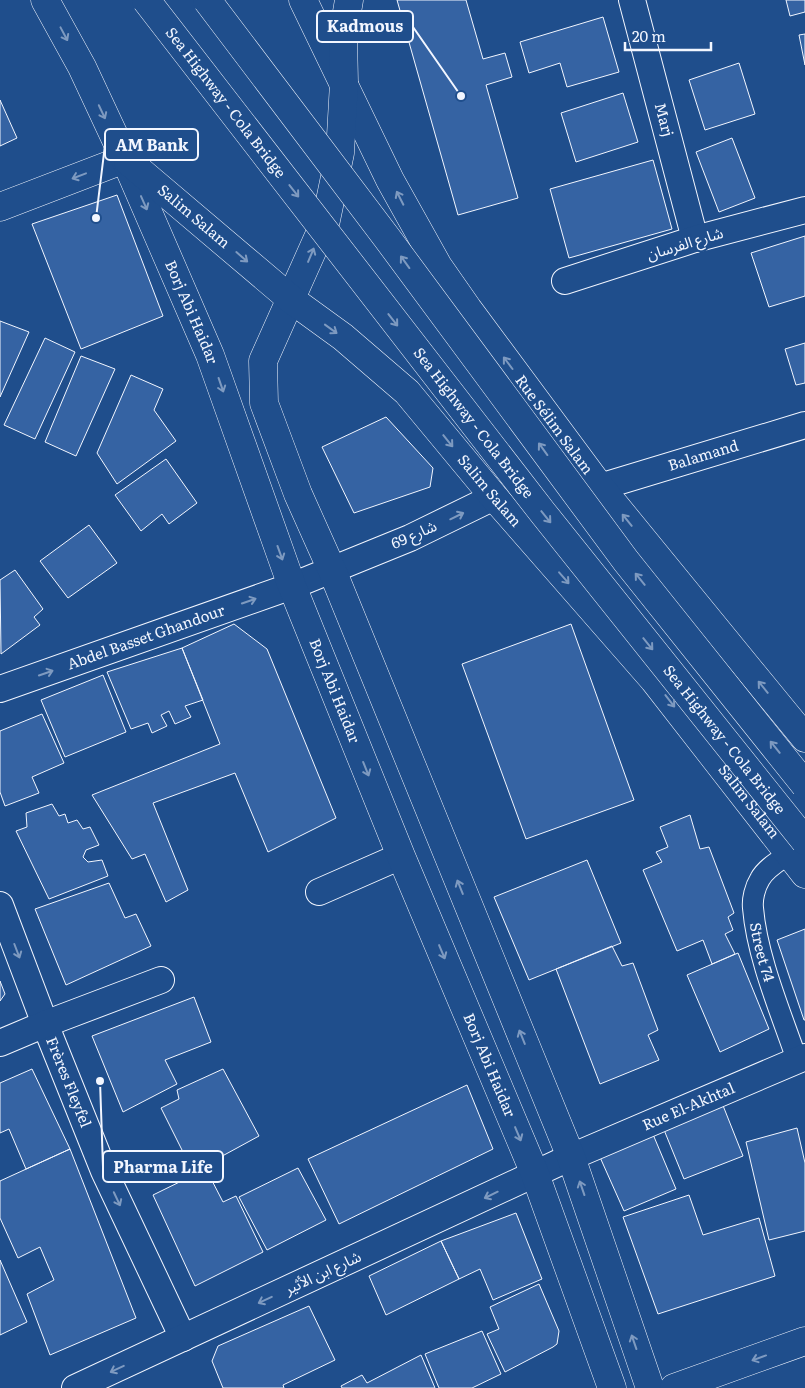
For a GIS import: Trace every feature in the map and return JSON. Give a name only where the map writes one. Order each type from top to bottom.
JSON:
[{"type":"main road","name":"Borj Abi Haidar","points":[[46,0],[82,67],[210,355],[292,586],[401,856],[535,1174],[612,1388]]},
{"type":"main road","name":"Sea Highway - Cola Bridge","points":[[146,0],[542,513],[800,856]]},
{"type":"main road","points":[[207,0],[387,238],[626,561],[805,785]]},
{"type":"main road","points":[[303,0],[344,83]]},
{"type":"main road","points":[[350,0],[343,36],[344,83],[340,153],[326,220],[292,300],[263,361],[264,403],[298,494],[332,570],[571,1157],[650,1388]]},
{"type":"main road","name":"Rue Sélim Salam","points":[[344,83],[399,196],[438,266],[468,310],[600,487],[805,738]]},
{"type":"main road","points":[[0,207],[124,159]]},
{"type":"main road","name":"Salim Salam","points":[[124,159],[292,300],[343,337],[408,392],[494,498],[654,680],[800,856]]},
{"type":"main road","points":[[674,1388],[805,1341]]},
{"type":"street","name":"Marj","points":[[632,0],[695,240]]},
{"type":"street","name":"شارع الفرسان","points":[[565,282],[695,240],[805,210]]},
{"type":"street","name":"Balamand","points":[[600,487],[805,425]]},
{"type":"street","name":"شارع 69","points":[[292,586],[410,538],[494,498]]},
{"type":"street","name":"Abdel Basset Ghandour","points":[[0,689],[292,586]]},
{"type":"street","points":[[319,892],[401,856]]},
{"type":"street","name":"Street 74","points":[[800,856],[768,869],[760,878],[755,891],[753,907],[760,947],[801,1059]]},
{"type":"street","name":"Frères Fleyfel","points":[[0,905],[104,1171],[183,1338]]},
{"type":"street","points":[[0,1043],[161,980]]},
{"type":"street","name":"Rue El-Akhtal","points":[[571,1157],[801,1059]]},
{"type":"street","name":"شارع ابن الأثير","points":[[75,1388],[571,1157]]},
{"type":"building","points":[[397,0],[466,0],[483,59],[505,53],[512,77],[486,85],[518,198],[458,215]]},
{"type":"building","points":[[786,0],[805,0],[805,12],[790,16]]},
{"type":"building","points":[[603,17],[619,72],[567,87],[560,63],[529,73],[520,42]]},
{"type":"building","points":[[805,34],[805,65],[799,35]]},
{"type":"building","points":[[739,63],[755,114],[705,130],[689,80]]},
{"type":"building","points":[[623,93],[638,142],[576,162],[561,113]]},
{"type":"building","points":[[0,100],[17,138],[0,146]]},
{"type":"building","points":[[732,138],[755,198],[719,212],[696,152]]},
{"type":"building","points":[[653,160],[672,229],[569,258],[550,189]]},
{"type":"building","points":[[117,195],[163,316],[81,349],[32,224]]},
{"type":"building","points":[[805,236],[805,296],[769,307],[751,253]]},
{"type":"building","points":[[0,321],[29,332],[0,397]]},
{"type":"building","points":[[45,338],[75,352],[35,439],[4,425]]},
{"type":"building","points":[[805,343],[805,383],[796,385],[785,349]]},
{"type":"building","points":[[81,356],[115,369],[76,456],[45,442]]},
{"type":"building","points":[[131,375],[163,389],[154,410],[176,441],[117,484],[97,453]]},
{"type":"building","points":[[386,417],[433,468],[430,487],[354,513],[322,447]]},
{"type":"building","points":[[166,459],[197,503],[169,524],[162,514],[141,531],[115,495]]},
{"type":"building","points":[[89,525],[117,563],[68,598],[40,561]]},
{"type":"building","points":[[15,570],[43,609],[34,617],[40,625],[1,654],[0,580]]},
{"type":"building","points":[[234,624],[267,649],[336,818],[268,852],[235,773],[153,803],[188,890],[166,902],[145,854],[132,859],[92,795],[220,744],[182,648]]},
{"type":"building","points":[[571,624],[634,800],[526,839],[462,664]]},
{"type":"building","points":[[182,648],[203,700],[185,706],[191,717],[175,724],[169,711],[161,715],[167,726],[152,733],[148,723],[131,729],[107,672]]},
{"type":"building","points":[[103,675],[126,732],[65,757],[41,700]]},
{"type":"building","points":[[42,714],[64,763],[32,777],[39,793],[5,806],[0,792],[0,731]]},
{"type":"building","points":[[52,804],[59,816],[65,814],[68,823],[77,820],[83,829],[90,827],[99,845],[86,850],[83,857],[88,862],[102,860],[108,876],[49,899],[16,831],[27,827],[26,813]]},
{"type":"building","points":[[690,815],[700,849],[709,847],[734,913],[728,917],[733,930],[725,934],[735,954],[712,964],[703,940],[677,951],[643,870],[662,862],[656,852],[668,847],[660,827]]},
{"type":"building","points":[[587,860],[621,943],[529,980],[494,897]]},
{"type":"building","points":[[109,883],[125,918],[136,914],[151,946],[66,985],[35,909]]},
{"type":"building","points":[[805,929],[805,1020],[804,1020],[777,940]]},
{"type":"building","points":[[612,946],[622,966],[633,963],[658,1030],[648,1035],[659,1060],[600,1084],[556,969]]},
{"type":"building","points":[[738,953],[769,1029],[720,1052],[687,975]]},
{"type":"building","points":[[0,981],[5,994],[0,1001]]},
{"type":"building","points":[[194,997],[211,1042],[165,1060],[177,1084],[123,1112],[92,1036]]},
{"type":"building","points":[[32,1069],[70,1149],[26,1169],[9,1129],[0,1133],[0,1083]]},
{"type":"building","points":[[223,1069],[259,1136],[193,1172],[161,1108],[179,1099],[177,1090]]},
{"type":"building","points":[[467,1085],[493,1149],[339,1224],[308,1159]]},
{"type":"building","points":[[722,1103],[743,1156],[684,1179],[662,1125]]},
{"type":"building","points":[[797,1128],[805,1163],[805,1231],[769,1240],[746,1142]]},
{"type":"building","points":[[652,1132],[676,1189],[624,1211],[599,1155]]},
{"type":"building","points":[[70,1149],[136,1318],[50,1355],[27,1294],[54,1280],[40,1247],[18,1258],[0,1218],[0,1181]]},
{"type":"building","points":[[298,1168],[326,1220],[267,1250],[239,1197]]},
{"type":"building","points":[[206,1169],[223,1202],[236,1196],[263,1252],[195,1286],[153,1195]]},
{"type":"building","points":[[689,1195],[703,1235],[759,1218],[775,1276],[658,1314],[623,1217]]},
{"type":"building","points":[[516,1213],[542,1279],[493,1300],[480,1269],[459,1279],[441,1241]]},
{"type":"building","points":[[441,1241],[459,1279],[386,1315],[369,1276]]},
{"type":"building","points":[[0,1260],[27,1322],[0,1335]]},
{"type":"building","points":[[539,1284],[559,1331],[557,1344],[505,1372],[487,1334],[499,1329],[490,1307]]},
{"type":"building","points":[[309,1306],[335,1360],[283,1385],[284,1388],[223,1388],[212,1361],[218,1346]]},
{"type":"building","points":[[482,1331],[501,1374],[472,1388],[439,1388],[425,1354]]},
{"type":"building","points":[[421,1355],[435,1388],[342,1388],[341,1386],[362,1375],[367,1383]]},
{"type":"place","name":"Kadmous","points":[[461,96]]},
{"type":"place","name":"AM Bank","points":[[96,218]]},
{"type":"place","name":"Pharma Life","points":[[100,1081]]}]
